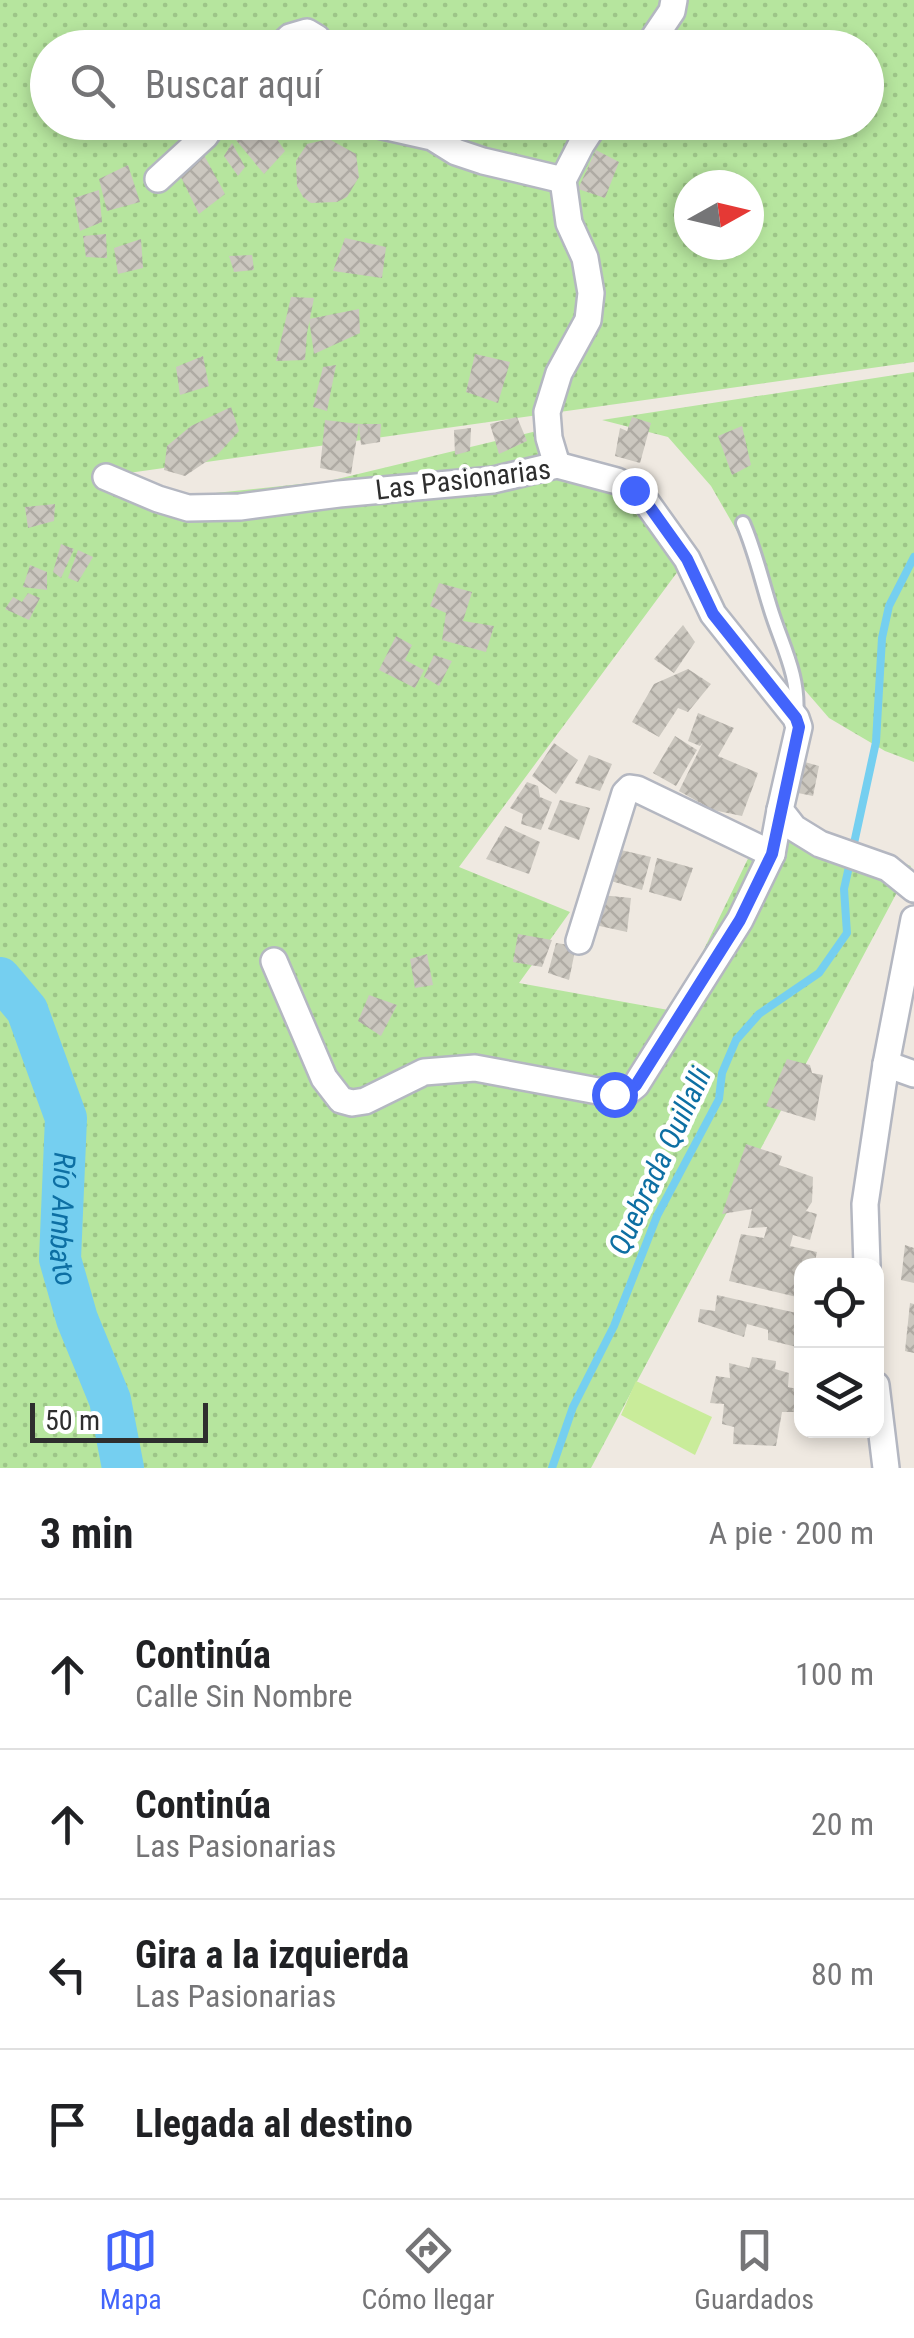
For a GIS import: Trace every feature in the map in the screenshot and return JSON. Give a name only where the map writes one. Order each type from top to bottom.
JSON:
[{"type":"street","points":[[660,30],[672,12],[674,0]]},
{"type":"street","points":[[158,179],[201,140]]},
{"type":"street","points":[[437,140],[483,161],[563,180]]},
{"type":"street","points":[[557,465],[547,412],[559,373],[588,320],[591,293],[584,258],[569,223],[563,180],[586,140]]},
{"type":"street","name":"Las Pasionarias","points":[[106,477],[188,508],[240,507],[494,480],[557,465],[617,482],[634,490],[647,503],[687,559],[713,614],[796,718]]},
{"type":"street","points":[[274,961],[324,1078],[340,1100],[365,1101],[424,1072],[476,1068],[625,1094],[636,1085],[709,972],[772,854],[799,727],[796,718]]},
{"type":"street","points":[[579,941],[630,788],[772,854]]},
{"type":"street","points":[[780,810],[794,828],[820,844],[888,868],[914,889]]},
{"type":"street","points":[[867,1258],[865,1204],[914,918]]},
{"type":"street","points":[[886,1064],[914,1074]]},
{"type":"street","points":[[882,1438],[886,1468]]},
{"type":"lane","points":[[743,523],[793,670],[798,697],[796,718]]},
{"type":"green space","points":[[0,0],[914,0],[914,362],[93,478],[158,499],[329,481],[541,430],[687,559],[459,867],[570,912],[519,983],[674,1011],[758,838],[837,840],[911,866],[591,1468],[0,1468]]},
{"type":"green space","points":[[914,372],[914,762],[885,751],[829,718],[797,681],[753,559],[711,486],[668,437],[602,420]]},
{"type":"green space","points":[[636,1381],[712,1417],[695,1455],[621,1415]]},
{"type":"building","points":[[236,140],[277,140],[285,151],[264,174]]},
{"type":"building","points":[[331,140],[356,154],[359,177],[347,197],[337,202],[311,203],[303,197],[297,186],[296,161],[307,144]]},
{"type":"building","points":[[232,143],[245,167],[238,176],[224,156]]},
{"type":"building","points":[[596,150],[619,162],[605,198],[578,189]]},
{"type":"building","points":[[204,155],[225,194],[199,214],[177,169]]},
{"type":"building","points":[[128,165],[140,202],[107,211],[99,179]]},
{"type":"building","points":[[99,190],[102,222],[80,231],[74,198]]},
{"type":"building","points":[[106,234],[107,258],[86,257],[83,236]]},
{"type":"building","points":[[345,238],[386,247],[382,278],[333,271]]},
{"type":"building","points":[[141,239],[143,268],[118,274],[114,248]]},
{"type":"building","points":[[252,255],[254,270],[234,272],[229,256]]},
{"type":"building","points":[[291,297],[314,298],[305,360],[276,361]]},
{"type":"building","points":[[359,309],[360,333],[314,354],[309,319]]},
{"type":"building","points":[[475,354],[510,362],[498,403],[466,392]]},
{"type":"building","points":[[203,356],[209,386],[180,395],[176,367]]},
{"type":"building","points":[[336,365],[327,411],[313,407],[323,367]]},
{"type":"building","points":[[231,407],[239,431],[219,453],[185,476],[164,470],[167,446],[191,426]]},
{"type":"building","points":[[517,417],[527,441],[499,454],[490,424]]},
{"type":"building","points":[[632,417],[651,423],[640,463],[615,456],[620,428],[627,431]]},
{"type":"building","points":[[325,420],[359,424],[351,474],[320,468]]},
{"type":"building","points":[[359,424],[381,424],[380,442],[361,445]]},
{"type":"building","points":[[742,426],[751,465],[732,475],[718,436]]},
{"type":"building","points":[[471,428],[470,451],[455,455],[454,430]]},
{"type":"building","points":[[55,504],[54,521],[28,528],[25,507]]},
{"type":"building","points":[[61,544],[74,549],[61,578],[53,572]]},
{"type":"building","points":[[78,550],[93,557],[78,582],[68,578]]},
{"type":"building","points":[[30,565],[47,572],[47,590],[23,587]]},
{"type":"building","points":[[439,583],[472,592],[463,621],[494,626],[486,652],[442,640],[446,613],[430,606]]},
{"type":"building","points":[[28,593],[40,598],[29,620],[5,609],[13,597],[22,602]]},
{"type":"building","points":[[683,625],[695,642],[674,673],[654,659]]},
{"type":"building","points":[[396,636],[412,645],[405,660],[424,670],[415,688],[379,670]]},
{"type":"building","points":[[434,655],[452,661],[439,686],[424,677]]},
{"type":"building","points":[[688,669],[711,684],[688,712],[678,708],[659,737],[632,722],[654,684]]},
{"type":"building","points":[[698,713],[734,728],[718,756],[758,773],[742,816],[713,810],[679,791],[703,742],[700,746],[688,741]]},
{"type":"building","points":[[675,736],[697,750],[676,786],[653,773]]},
{"type":"building","points":[[554,743],[578,760],[556,794],[532,776]]},
{"type":"building","points":[[589,755],[612,764],[600,791],[575,783]]},
{"type":"building","points":[[794,759],[819,766],[813,796],[788,791]]},
{"type":"building","points":[[527,782],[538,786],[540,797],[552,802],[541,830],[521,824],[523,814],[510,808]]},
{"type":"building","points":[[560,800],[590,808],[579,840],[548,829]]},
{"type":"building","points":[[505,826],[540,842],[529,874],[486,859]]},
{"type":"building","points":[[621,850],[651,857],[642,890],[611,881]]},
{"type":"building","points":[[657,858],[693,868],[681,901],[649,892]]},
{"type":"building","points":[[601,895],[631,898],[627,932],[595,925]]},
{"type":"building","points":[[518,934],[552,940],[542,967],[513,962]]},
{"type":"building","points":[[556,943],[576,946],[569,980],[548,973]]},
{"type":"building","points":[[427,954],[433,985],[415,988],[410,959]]},
{"type":"building","points":[[369,995],[397,1005],[381,1036],[358,1021]]},
{"type":"building","points":[[787,1059],[810,1065],[812,1073],[823,1075],[815,1121],[766,1106]]},
{"type":"building","points":[[746,1144],[782,1156],[779,1165],[813,1177],[812,1202],[806,1211],[817,1214],[810,1240],[793,1235],[790,1246],[817,1252],[816,1258],[794,1258],[794,1296],[729,1281],[741,1234],[764,1238],[767,1227],[748,1228],[752,1209],[722,1214]]},
{"type":"building","points":[[905,1245],[914,1248],[914,1283],[901,1280]]},
{"type":"building","points":[[717,1295],[794,1312],[794,1346],[768,1340],[768,1330],[747,1324],[744,1337],[698,1322],[700,1309],[715,1311]]},
{"type":"building","points":[[910,1303],[914,1304],[914,1353],[905,1351]]},
{"type":"building","points":[[752,1357],[776,1361],[775,1369],[789,1373],[788,1387],[794,1388],[794,1412],[782,1412],[776,1446],[733,1444],[734,1427],[722,1424],[724,1404],[710,1403],[716,1376],[730,1378],[729,1363],[749,1368]]},
{"type":"waterway","name":"Quebrada Quillalli","points":[[853,848],[876,742],[882,638],[889,606],[914,557]]},
{"type":"waterway","name":"Quebrada Quillalli","points":[[552,1468],[573,1407],[614,1326],[657,1216],[719,1099],[722,1073],[736,1040],[759,1014],[819,973],[847,933],[844,889],[850,862]]},
{"type":"waterway","name":"Río Ambato","points":[[0,978],[27,1010],[66,1118],[60,1259],[77,1319],[110,1400],[123,1468]]},
{"type":"route","points":[[614,1094],[625,1094],[636,1085],[740,920],[772,854],[799,727],[796,718],[713,614],[687,559],[634,490]]}]
